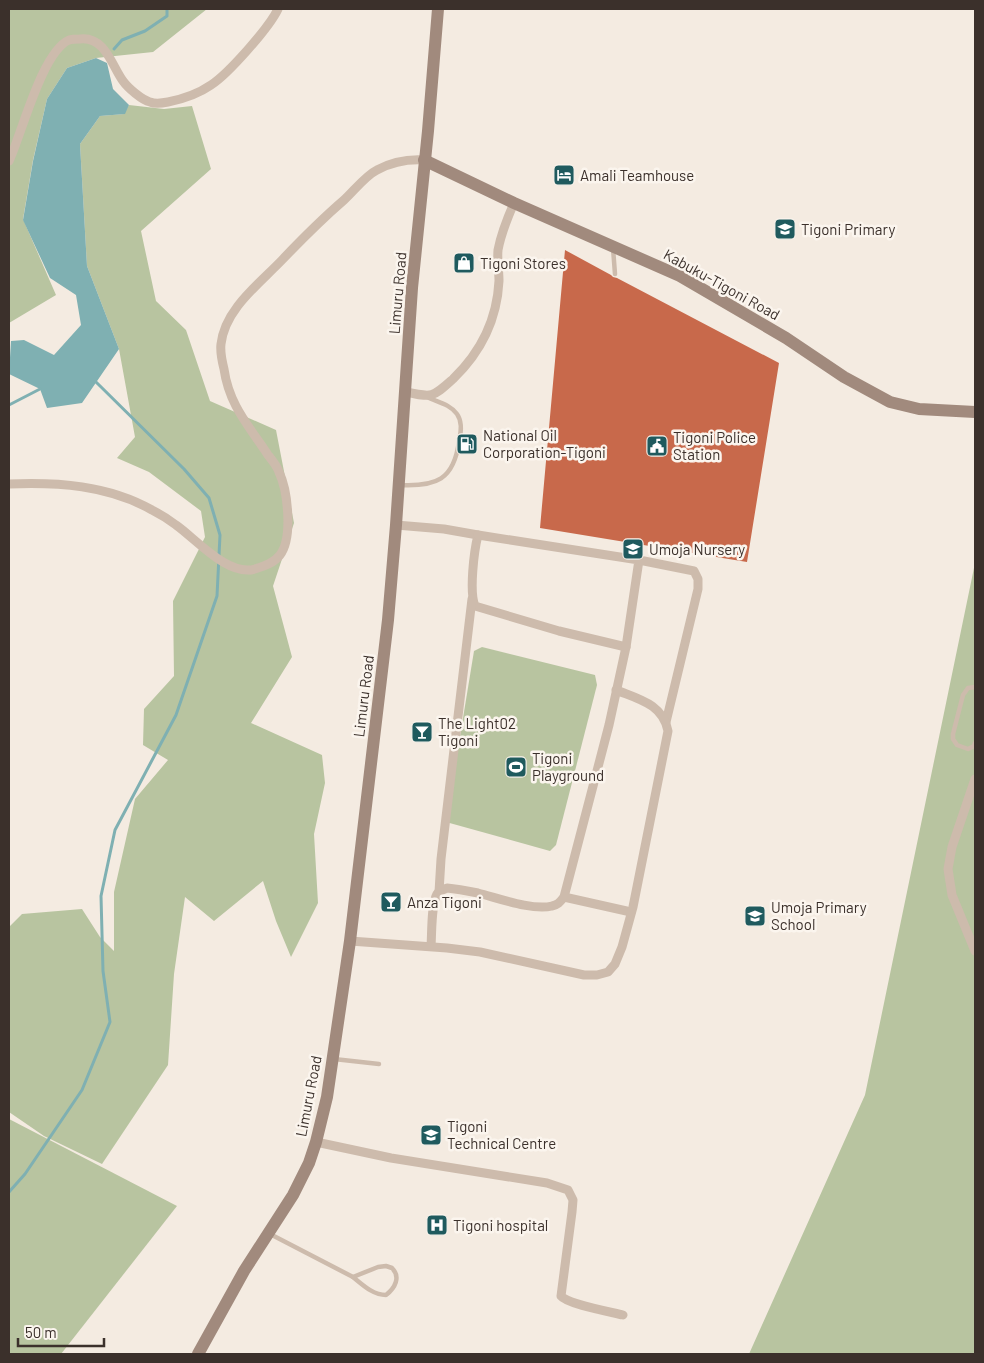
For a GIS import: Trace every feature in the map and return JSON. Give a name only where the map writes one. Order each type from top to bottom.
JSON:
[{"type":"main road","name":"Limuru Road","points":[[198,1354],[244,1272],[293,1195],[309,1163],[316,1142],[333,1059],[350,941],[388,620],[406,392],[412,288],[438,9]]},
{"type":"main road","name":"Kabuku-Tigoni Road","points":[[424,160],[514,203],[680,276],[786,338],[844,377],[890,402],[919,409],[975,412]]},
{"type":"street","points":[[9,161],[44,70],[56,51],[69,40],[85,38],[98,43],[112,61],[124,82],[138,96],[151,103],[164,103],[197,93],[212,85],[224,75],[258,37],[273,19],[278,9]]},
{"type":"street","points":[[9,484],[41,482],[104,490],[150,509],[176,525],[217,558],[235,568],[253,570],[272,563],[281,554],[288,534],[286,499],[279,472],[242,419],[226,382],[221,345],[228,322],[245,297],[264,277],[315,226],[375,171],[398,162],[414,159],[424,160]]},
{"type":"street","points":[[406,392],[423,396],[438,394],[470,361],[481,345],[492,317],[499,281],[498,252],[503,228],[514,203]]},
{"type":"street","points":[[396,525],[444,529],[640,560],[694,571],[698,579],[698,589],[666,722]]},
{"type":"street","points":[[431,946],[435,901],[439,892],[472,598],[475,547],[478,535]]},
{"type":"street","points":[[439,892],[447,888],[454,889],[543,907],[559,903],[564,897],[626,647],[640,560]]},
{"type":"street","points":[[472,598],[475,606],[486,610],[552,629],[626,647]]},
{"type":"street","points":[[350,941],[431,946],[480,952],[584,975],[600,975],[611,968],[618,958],[632,912],[668,731],[663,716],[655,708],[616,690]]},
{"type":"street","points":[[975,779],[952,847],[948,869],[952,895],[975,951]]},
{"type":"street","points":[[564,897],[632,912]]},
{"type":"street","points":[[316,1142],[391,1158],[547,1182],[568,1190],[573,1200],[561,1296],[563,1300],[572,1303],[623,1315]]},
{"type":"lane","points":[[613,246],[615,274]]},
{"type":"lane","points":[[399,485],[421,485],[440,480],[447,474],[457,453],[460,439],[460,420],[457,413],[445,404],[423,396]]},
{"type":"lane","points":[[975,687],[968,688],[963,695],[953,734],[953,739],[958,745],[968,749],[974,746],[975,743]]},
{"type":"lane","points":[[333,1059],[379,1064]]},
{"type":"lane","points":[[268,1234],[353,1277],[372,1292],[379,1295],[386,1295],[391,1291],[397,1276],[392,1268],[386,1266],[353,1277]]},
{"type":"green space","points":[[9,9],[207,9],[153,52],[96,58],[67,68],[47,99],[33,160],[23,219],[56,295],[9,323]]},
{"type":"green space","points":[[129,105],[164,109],[192,106],[211,169],[141,231],[156,301],[186,330],[210,401],[276,430],[294,523],[273,586],[292,657],[251,723],[322,755],[325,783],[314,834],[318,903],[291,957],[276,921],[263,881],[214,921],[185,897],[174,974],[168,1065],[102,1164],[44,1136],[9,1112],[9,927],[22,914],[82,909],[100,937],[114,951],[114,892],[135,799],[168,760],[143,745],[144,709],[174,676],[173,601],[205,537],[201,511],[149,472],[117,458],[135,437],[119,349],[87,266],[80,144],[100,116],[124,114]]},
{"type":"green space","points":[[975,563],[975,1354],[749,1354],[865,1095]]},
{"type":"green space","name":"Tigoni Playground","points":[[482,647],[595,675],[597,685],[556,845],[550,851],[446,822],[474,651]]},
{"type":"green space","points":[[9,1119],[177,1206],[61,1354],[9,1354]]},
{"type":"water","points":[[96,58],[107,63],[113,89],[129,105],[125,114],[100,116],[80,144],[87,266],[119,349],[82,403],[47,408],[40,389],[9,374],[11,341],[24,340],[54,355],[81,325],[76,295],[50,278],[23,220],[33,161],[47,99],[67,68]]},
{"type":"building","name":"Tigoni Police Station","points":[[565,250],[779,363],[747,562],[540,528]]},
{"type":"waterway","points":[[114,49],[122,40],[145,31],[167,16],[167,9]]},
{"type":"waterway","points":[[9,1192],[25,1174],[82,1090],[110,1022],[103,971],[101,896],[115,830],[176,715],[217,596],[220,535],[209,498],[184,469],[96,382]]},
{"type":"waterway","points":[[9,405],[40,389]]},
{"type":"place","name":"Amali Teamhouse","points":[[564,175]]},
{"type":"place","name":"Tigoni Primary","points":[[785,229]]},
{"type":"place","name":"Tigoni Stores","points":[[464,263]]},
{"type":"place","name":"National Oil Corporation-Tigoni","points":[[467,444]]},
{"type":"place","name":"Tigoni Police Station","points":[[657,446]]},
{"type":"place","name":"Umoja Nursery","points":[[633,549]]},
{"type":"place","name":"The Light02 Tigoni","points":[[422,732]]},
{"type":"place","name":"Tigoni Playground","points":[[516,767]]},
{"type":"place","name":"Anza Tigoni","points":[[391,902]]},
{"type":"place","name":"Umoja Primary School","points":[[755,916]]},
{"type":"place","name":"Tigoni Technical Centre","points":[[431,1135]]},
{"type":"place","name":"Tigoni hospital","points":[[437,1225]]}]
